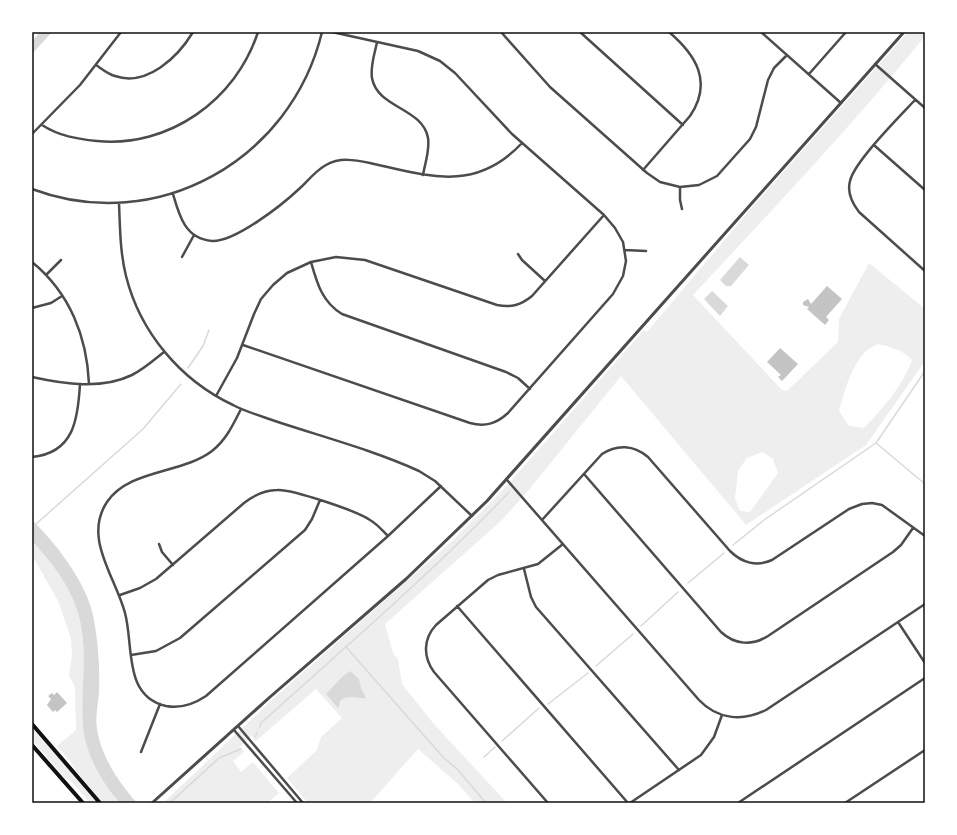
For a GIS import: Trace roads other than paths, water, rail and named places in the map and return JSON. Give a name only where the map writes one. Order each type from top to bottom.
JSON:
[{"type":"main road","points":[[32,724],[100,803]]},
{"type":"main road","points":[[32,745],[83,803]]},
{"type":"street","points":[[32,134],[42,125],[96,65],[121,32]]},
{"type":"street","points":[[96,65],[118,77],[129,78],[144,75],[173,58],[193,32]]},
{"type":"street","points":[[42,125],[70,137],[106,142],[141,139],[171,129],[198,114],[229,86],[249,55],[258,32]]},
{"type":"street","points":[[32,189],[71,200],[119,203],[172,194],[202,182],[227,168],[251,150],[274,128],[304,82],[313,61],[322,32]]},
{"type":"street","points":[[243,345],[479,425],[488,425],[500,420],[530,388],[616,291],[624,272],[625,250],[618,231],[604,215],[492,114],[458,76],[444,64],[418,51],[332,32]]},
{"type":"street","points":[[501,32],[550,87],[643,170],[660,182],[680,187],[699,185],[714,178],[749,142],[756,127],[769,77],[787,55]]},
{"type":"street","points":[[580,32],[683,125]]},
{"type":"street","points":[[643,170],[683,125],[696,106],[700,95],[700,76],[698,66],[692,54],[669,32]]},
{"type":"street","points":[[761,32],[841,103]]},
{"type":"street","points":[[809,74],[846,32]]},
{"type":"street","points":[[152,803],[406,579],[472,516],[507,480],[904,32]]},
{"type":"street","points":[[377,42],[371,72],[375,87],[383,97],[419,121],[426,133],[428,148],[423,174]]},
{"type":"street","points":[[875,64],[925,108]]},
{"type":"street","points":[[915,100],[852,174],[849,187],[852,200],[863,215],[925,270]]},
{"type":"street","points":[[172,194],[182,223],[194,235],[203,239],[214,241],[224,239],[236,233],[274,210],[320,168],[337,160],[353,160],[451,178],[475,174],[499,162],[522,142]]},
{"type":"street","points":[[875,146],[925,190]]},
{"type":"street","points":[[680,187],[680,202],[682,209]]},
{"type":"street","points":[[119,203],[122,250],[126,275],[142,317],[164,352],[191,379],[216,396],[241,409],[409,466],[429,476],[472,516]]},
{"type":"street","points":[[216,396],[243,345],[256,309],[266,292],[287,273],[311,262],[336,257],[365,260],[504,306],[517,305],[527,300],[604,215]]},
{"type":"street","points":[[182,257],[194,235]]},
{"type":"street","points":[[625,250],[646,251]]},
{"type":"street","points":[[518,254],[522,260],[545,281]]},
{"type":"street","points":[[46,275],[61,260]]},
{"type":"street","points":[[32,262],[46,275],[62,296],[73,314],[84,343],[89,384]]},
{"type":"street","points":[[311,262],[323,295],[331,305],[342,314],[506,372],[518,378],[530,388]]},
{"type":"street","points":[[32,308],[51,303],[62,296]]},
{"type":"street","points":[[32,377],[80,384],[108,383],[124,378],[141,369],[164,352]]},
{"type":"street","points":[[32,457],[54,450],[71,433],[78,416],[80,384]]},
{"type":"street","points":[[241,409],[226,437],[211,452],[193,462],[128,484],[116,491],[106,503],[99,522],[98,541],[120,595],[126,620],[132,672],[138,685],[148,697],[160,704],[181,706],[202,698],[388,536],[441,486]]},
{"type":"street","points":[[542,520],[602,454],[612,449],[626,447],[637,449],[654,464],[733,554],[742,560],[753,564],[772,560],[850,509],[862,504],[872,503],[882,505],[925,536]]},
{"type":"street","points":[[584,474],[721,632],[729,639],[739,642],[756,642],[768,636],[895,550],[913,528]]},
{"type":"street","points":[[507,480],[699,700],[707,708],[722,715],[747,717],[766,710],[925,604]]},
{"type":"street","points":[[120,595],[152,582],[244,503],[260,493],[274,490],[286,490],[320,500],[366,517],[388,536]]},
{"type":"street","points":[[131,655],[156,651],[180,638],[301,533],[312,519],[320,500]]},
{"type":"street","points":[[159,544],[162,552],[173,564]]},
{"type":"street","points":[[548,803],[429,663],[426,648],[429,634],[436,625],[491,578],[543,561],[563,544]]},
{"type":"street","points":[[524,568],[532,599],[536,607],[679,770]]},
{"type":"street","points":[[457,606],[629,803],[698,757],[708,747],[716,734],[722,715]]},
{"type":"street","points":[[898,622],[925,663]]},
{"type":"street","points":[[738,803],[925,678]]},
{"type":"street","points":[[141,752],[160,704]]},
{"type":"street","points":[[238,726],[303,803]]},
{"type":"street","points":[[234,730],[297,803]]},
{"type":"street","points":[[845,803],[925,750]]},
{"type":"waterway","points":[[188,368],[203,346],[209,330]]},
{"type":"waterway","points":[[733,545],[764,520],[876,443],[925,371]]},
{"type":"waterway","points":[[36,524],[143,429],[181,384]]},
{"type":"waterway","points":[[876,443],[925,484]]},
{"type":"waterway","points":[[260,727],[261,723],[449,552],[509,492]]},
{"type":"waterway","points":[[688,583],[724,553]]},
{"type":"waterway","points":[[641,626],[678,592]]},
{"type":"waterway","points":[[596,666],[633,634]]},
{"type":"waterway","points":[[346,647],[443,757],[458,770],[486,803]]},
{"type":"waterway","points":[[548,704],[588,673]]},
{"type":"waterway","points":[[502,741],[539,708]]},
{"type":"waterway","points":[[255,737],[257,733]]},
{"type":"waterway","points":[[484,757],[495,747]]},
{"type":"waterway","points":[[172,801],[219,758],[241,749]]}]
